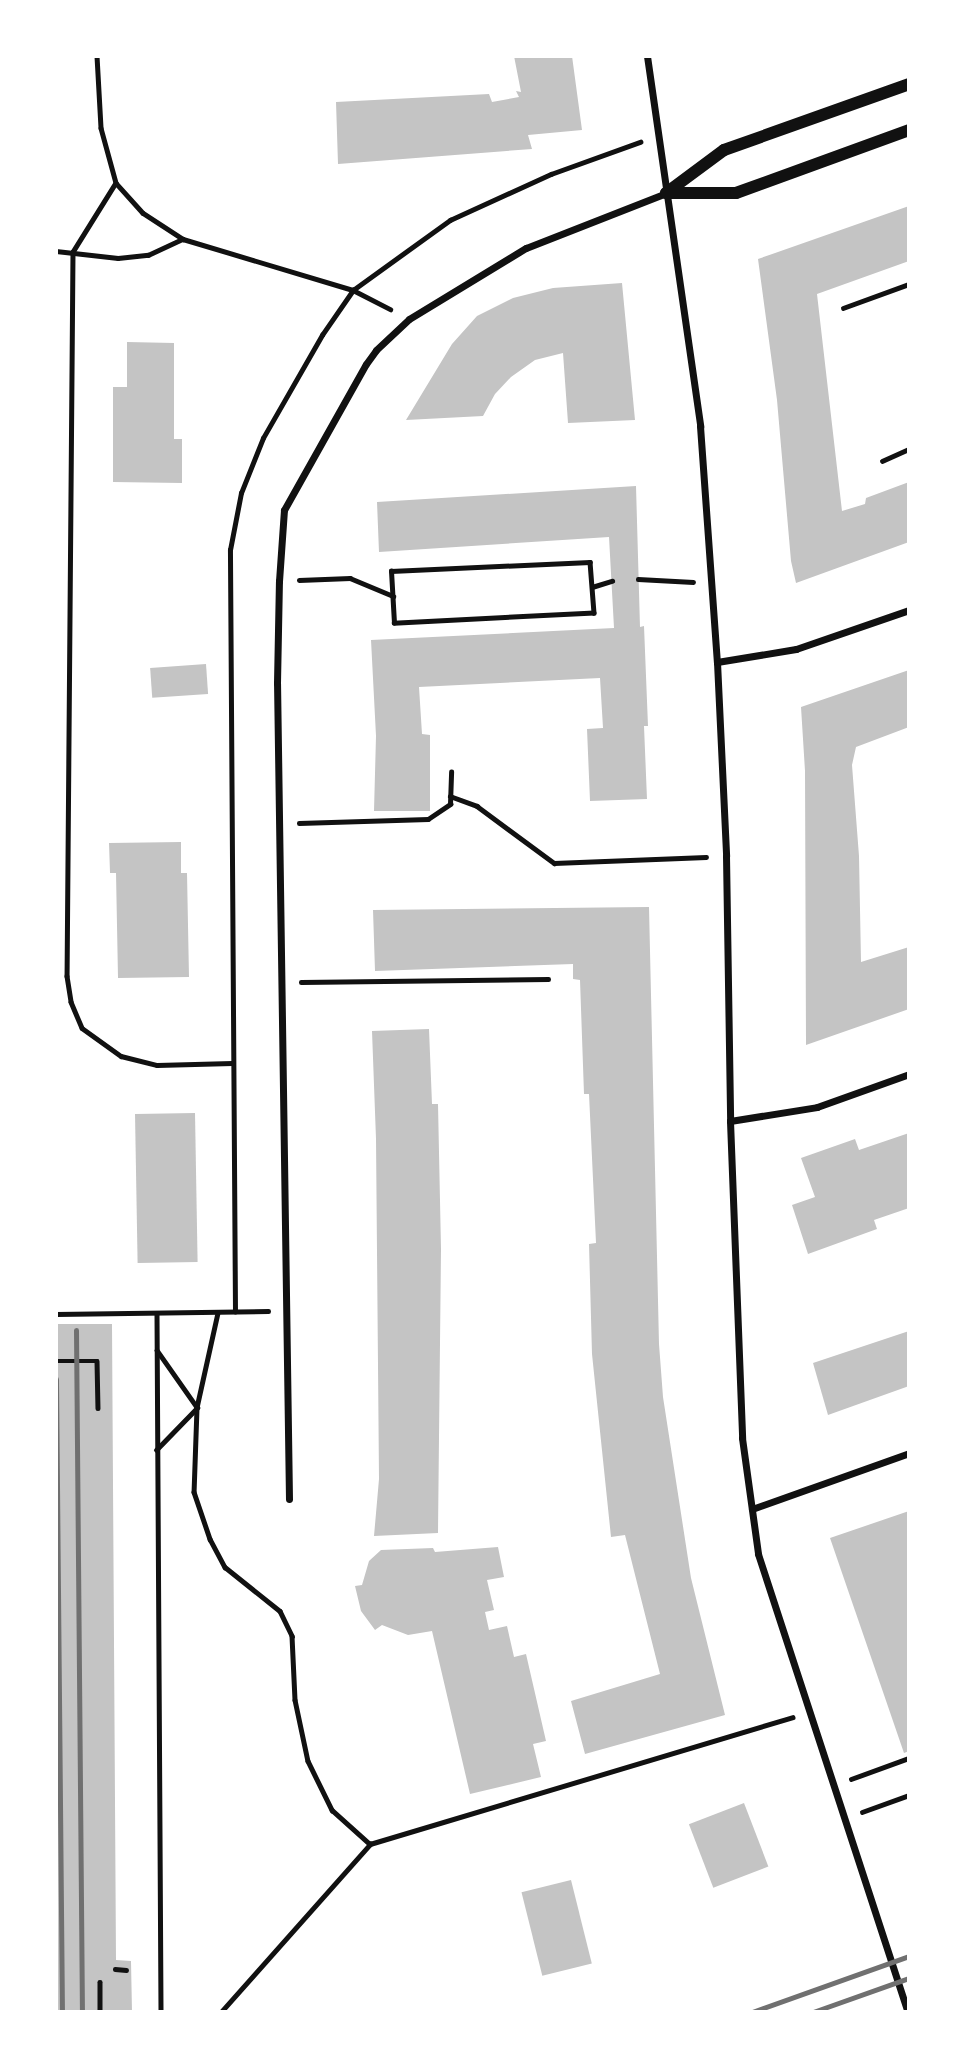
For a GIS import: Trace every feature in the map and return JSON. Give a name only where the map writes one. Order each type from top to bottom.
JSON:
[{"type":"street","points":[[648,56],[701,426],[717,662],[726,856],[730,1121],[742,1438],[758,1555],[908,2012]]},
{"type":"street","points":[[289,1499],[280,824],[279,581],[284,510],[366,364],[376,350],[409,319],[526,248],[666,193],[724,150],[909,84]]},
{"type":"street","points":[[666,193],[736,193],[909,130]]},
{"type":"street","points":[[717,662],[796,649],[909,610]]},
{"type":"street","points":[[730,1121],[817,1107],[909,1074]]},
{"type":"street","points":[[752,1509],[909,1453]]},
{"type":"path","points":[[97,56],[101,128],[116,183],[143,213],[183,239],[352,290],[409,319]]},
{"type":"path","points":[[235,1312],[230,550],[241,493],[263,438],[322,335],[352,290],[450,220],[551,174],[658,135]]},
{"type":"path","points":[[116,183],[73,252],[67,976],[71,1002],[82,1028],[121,1056],[157,1065],[232,1063]]},
{"type":"path","points":[[56,251],[118,258],[148,255],[183,239]]},
{"type":"path","points":[[843,308],[909,284]]},
{"type":"path","points":[[882,461],[909,449]]},
{"type":"path","points":[[590,562],[594,613],[394,623],[393,596],[391,571],[590,562]]},
{"type":"path","points":[[279,581],[350,578],[393,596]]},
{"type":"path","points":[[638,579],[711,583]]},
{"type":"path","points":[[592,587],[612,581]]},
{"type":"path","points":[[280,824],[428,819],[450,804],[451,772]]},
{"type":"path","points":[[450,796],[477,806],[554,863],[726,856]]},
{"type":"path","points":[[282,983],[548,979]]},
{"type":"path","points":[[56,1314],[287,1310]]},
{"type":"path","points":[[218,1313],[197,1408],[194,1492],[210,1539],[225,1567],[279,1611],[292,1636],[295,1700],[308,1761],[332,1810],[370,1844]]},
{"type":"path","points":[[157,1314],[161,2012]]},
{"type":"path","points":[[157,1350],[197,1408]]},
{"type":"path","points":[[56,1361],[97,1361],[98,1408]]},
{"type":"path","points":[[156,1450],[197,1408]]},
{"type":"path","points":[[220,2012],[370,1844],[810,1712]]},
{"type":"path","points":[[834,1785],[909,1758]]},
{"type":"path","points":[[844,1818],[909,1794]]},
{"type":"path","points":[[115,1969],[126,1970]]},
{"type":"path","points":[[100,1982],[100,2012]]},
{"type":"building","points":[[514,56],[572,56],[582,130],[528,135],[532,149],[338,164],[336,102],[489,94],[492,102],[519,97],[516,91],[521,92]]},
{"type":"building","points":[[909,206],[909,261],[817,294],[842,511],[865,504],[866,498],[909,482],[909,542],[796,583],[791,561],[777,400],[758,259]]},
{"type":"building","points":[[622,283],[635,420],[568,423],[563,353],[535,360],[511,377],[495,394],[483,416],[406,420],[452,344],[477,316],[513,298],[553,288]]},
{"type":"building","points":[[127,342],[174,343],[174,439],[182,439],[182,483],[113,482],[113,387],[127,387]]},
{"type":"building","points":[[636,486],[640,627],[644,626],[648,726],[644,726],[647,799],[590,801],[587,729],[603,728],[600,678],[419,687],[422,734],[430,735],[430,811],[374,811],[376,736],[371,640],[614,628],[609,537],[379,552],[377,502]]},
{"type":"building","points":[[206,664],[208,694],[152,698],[150,668]]},
{"type":"building","points":[[909,670],[909,727],[856,747],[852,765],[859,856],[861,962],[909,947],[909,1009],[806,1045],[805,771],[801,707]]},
{"type":"building","points":[[181,842],[181,873],[187,873],[189,977],[118,978],[116,873],[110,873],[109,843]]},
{"type":"building","points":[[649,907],[659,1344],[663,1397],[691,1578],[725,1715],[585,1754],[571,1701],[660,1674],[625,1535],[611,1537],[592,1354],[589,1244],[596,1243],[589,1094],[584,1094],[580,980],[573,979],[573,964],[375,971],[373,910]]},
{"type":"building","points":[[429,1029],[432,1104],[438,1104],[441,1249],[438,1533],[374,1536],[379,1479],[376,1139],[372,1031]]},
{"type":"building","points":[[195,1113],[198,1262],[138,1263],[135,1114]]},
{"type":"building","points":[[909,1133],[909,1208],[874,1220],[877,1229],[808,1254],[792,1205],[815,1197],[801,1158],[855,1139],[859,1150]]},
{"type":"building","points":[[56,1324],[112,1324],[116,1960],[131,1961],[132,2012],[56,2012]]},
{"type":"building","points":[[909,1331],[909,1386],[828,1415],[813,1363]]},
{"type":"building","points":[[909,1511],[909,1751],[904,1753],[830,1538]]},
{"type":"building","points":[[498,1547],[504,1577],[487,1580],[494,1610],[485,1612],[489,1630],[507,1626],[514,1657],[526,1654],[546,1741],[533,1744],[541,1777],[470,1794],[432,1631],[408,1635],[382,1625],[375,1630],[361,1611],[355,1586],[362,1585],[369,1561],[381,1550],[433,1548],[435,1552]]},
{"type":"building","points":[[744,1803],[768,1866],[713,1888],[689,1824]]},
{"type":"building","points":[[571,1880],[592,1963],[542,1976],[522,1892]]},
{"type":"railway","points":[[76,1330],[82,2012]]},
{"type":"railway","points":[[56,1379],[62,2012]]},
{"type":"railway","points":[[752,2012],[909,1956]]},
{"type":"railway","points":[[813,2012],[909,1978]]}]
